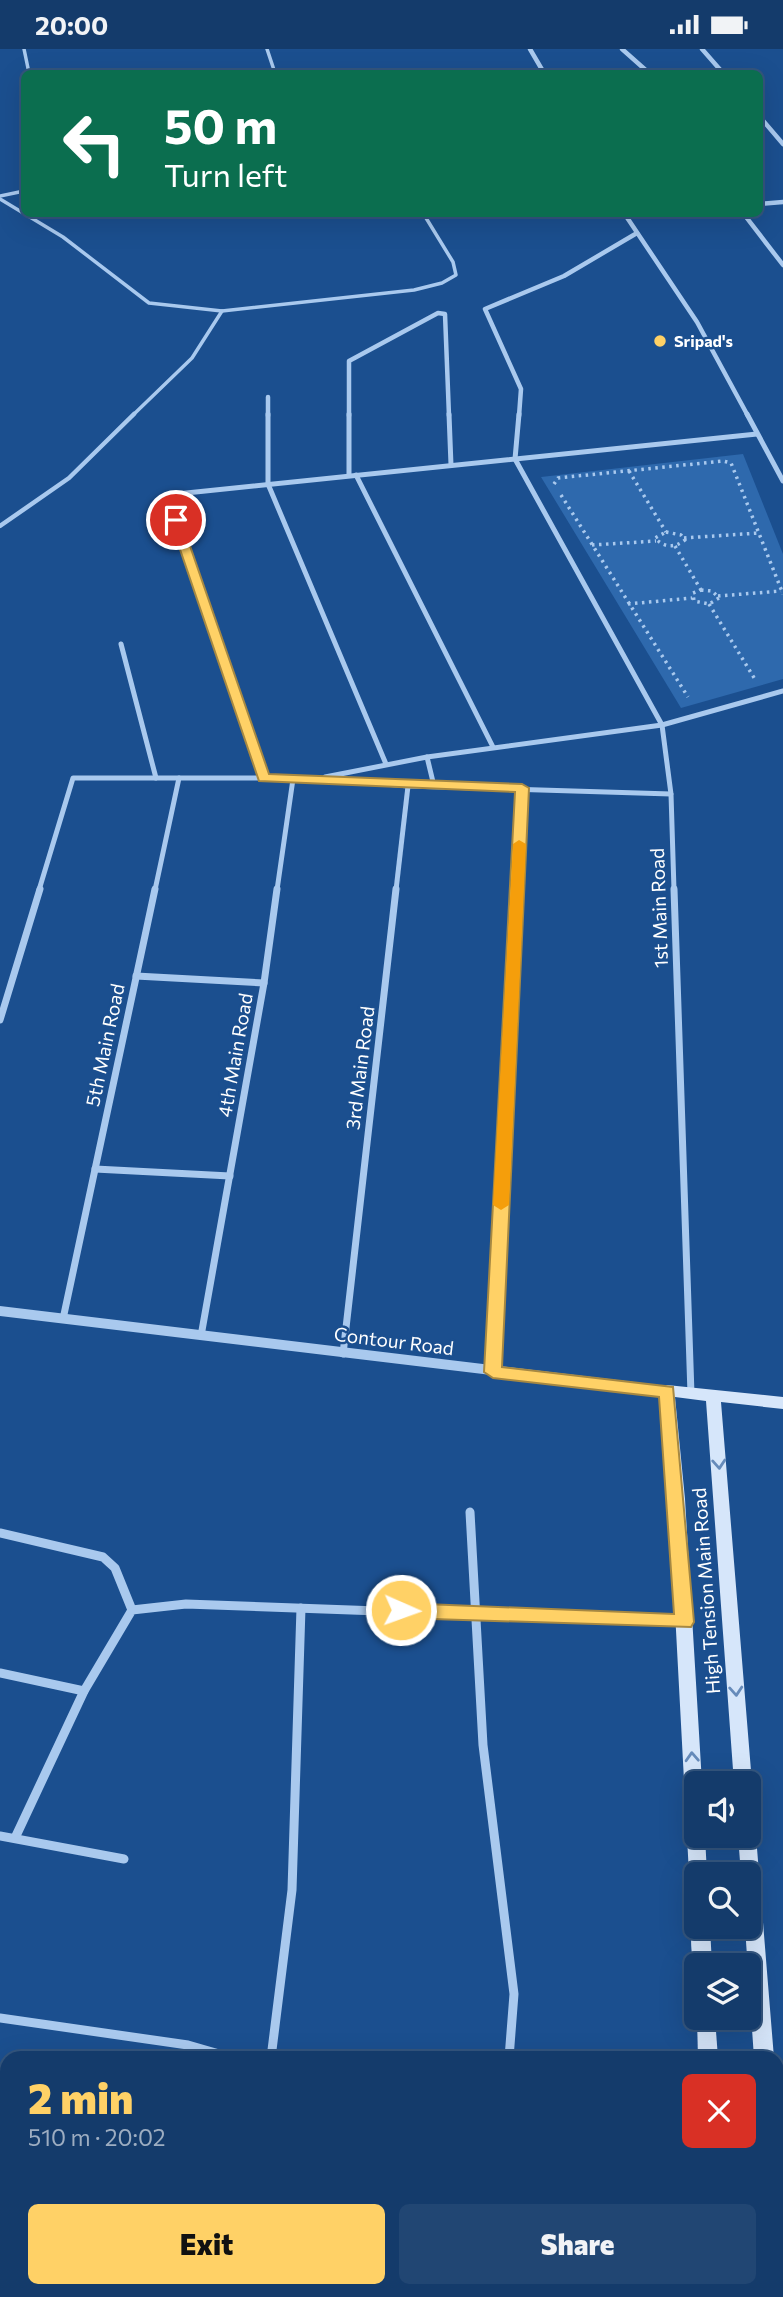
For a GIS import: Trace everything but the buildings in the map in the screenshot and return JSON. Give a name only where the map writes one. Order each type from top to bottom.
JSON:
[{"type":"main road","name":"Contour Road","points":[[667,1391],[783,1403]]},
{"type":"main road","points":[[667,1391],[684,1622],[697,1862]]},
{"type":"main road","name":"High Tension Main Road","points":[[713,1396],[742,1771]]},
{"type":"main road","points":[[748,1848],[763,2051]]},
{"type":"main road","points":[[707,2030],[708,2051]]},
{"type":"street","points":[[530,49],[542,70]]},
{"type":"street","points":[[622,49],[646,70]]},
{"type":"street","points":[[702,49],[720,70]]},
{"type":"street","points":[[763,121],[783,144]]},
{"type":"street","points":[[763,204],[783,202]]},
{"type":"street","points":[[627,217],[697,323],[783,481]]},
{"type":"street","points":[[746,217],[783,265]]},
{"type":"street","points":[[514,459],[521,389],[485,309],[564,276],[637,233]]},
{"type":"street","points":[[451,465],[446,314],[442,312],[349,361],[353,475],[493,747]]},
{"type":"street","points":[[268,397],[268,484],[386,764]]},
{"type":"street","points":[[264,778],[167,495],[757,434]]},
{"type":"street","name":"1st Main Road","points":[[514,459],[662,725],[671,794],[691,1394]]},
{"type":"street","points":[[121,644],[156,778]]},
{"type":"street","points":[[317,778],[493,747],[662,725],[783,691]]},
{"type":"street","points":[[427,758],[434,786]]},
{"type":"street","points":[[0,1020],[73,778],[317,778],[408,786],[671,794]]},
{"type":"street","name":"5th Main Road","points":[[63,1319],[179,778]]},
{"type":"street","name":"4th Main Road","points":[[201,1336],[264,983],[293,779]]},
{"type":"street","name":"3rd Main Road","points":[[343,1354],[408,786]]},
{"type":"street","points":[[493,1372],[522,788]]},
{"type":"street","points":[[136,977],[264,983]]},
{"type":"street","points":[[95,1169],[230,1177]]},
{"type":"street","name":"Contour Road","points":[[0,1311],[667,1391]]},
{"type":"street","points":[[470,1513],[483,1745],[514,1994],[510,2051]]},
{"type":"street","points":[[0,1533],[103,1557],[114,1568],[132,1610]]},
{"type":"street","points":[[132,1610],[186,1604],[476,1612],[684,1622]]},
{"type":"street","points":[[272,2051],[292,1890],[301,1608]]},
{"type":"street","points":[[15,1839],[85,1691],[132,1610]]},
{"type":"street","points":[[0,1673],[85,1691]]},
{"type":"street","points":[[0,1836],[124,1859]]},
{"type":"street","points":[[0,2018],[188,2045],[209,2051]]},
{"type":"lane","points":[[24,49],[28,70]]},
{"type":"lane","points":[[267,49],[274,70]]},
{"type":"lane","points":[[0,198],[21,192]]},
{"type":"lane","points":[[0,198],[21,211]]},
{"type":"lane","points":[[30,217],[62,237],[149,303],[222,311],[389,293],[442,283],[456,275],[453,262],[425,217]]},
{"type":"lane","points":[[0,526],[69,478],[192,358],[222,311]]},
{"type":"path","points":[[675,546],[701,590],[718,596],[782,592],[731,463],[723,461],[558,478],[553,482],[685,697]]},
{"type":"path","points":[[629,471],[666,532]]},
{"type":"path","points":[[656,541],[657,535],[666,532],[677,533],[684,538],[759,533]]},
{"type":"path","points":[[592,545],[656,541],[675,546],[683,543],[684,538]]},
{"type":"path","points":[[692,598],[693,593],[701,590]]},
{"type":"path","points":[[628,604],[692,598],[698,603],[709,604],[717,601],[718,596]]},
{"type":"path","points":[[709,604],[756,681]]},
{"type":"shaded area","points":[[743,454],[783,554],[783,679],[681,708],[541,477]]},
{"type":"slow traffic","points":[[501,1205],[519,844]]},
{"type":"place","name":"Sripad's","points":[[660,341]]},
{"type":"route","points":[[176,520],[264,778],[317,778],[408,786],[522,788],[493,1372],[667,1391],[684,1622],[401,1610]]}]
